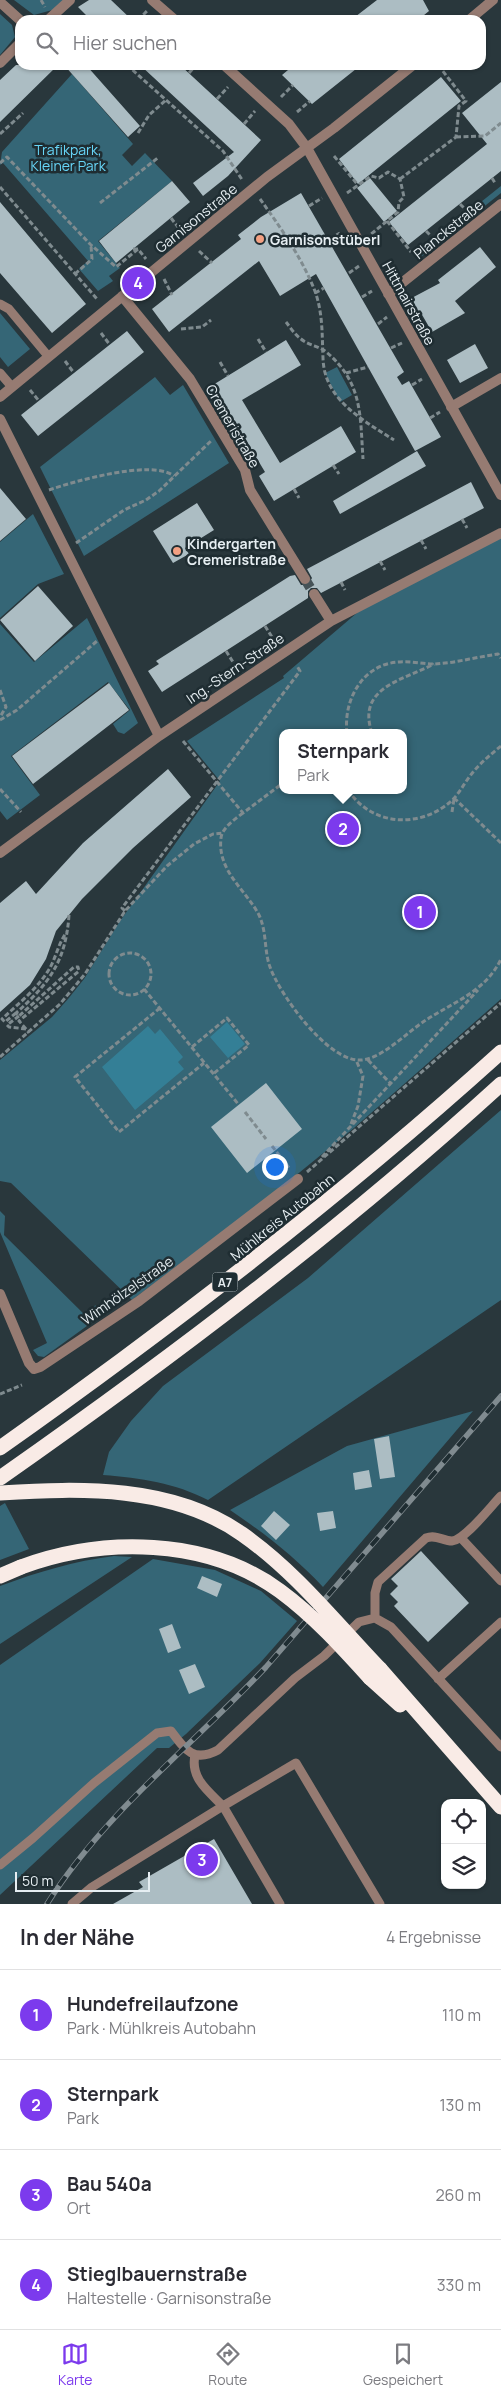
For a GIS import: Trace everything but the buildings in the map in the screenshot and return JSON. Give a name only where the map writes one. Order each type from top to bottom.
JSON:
[{"type":"highway","name":"Mühlkreis Autobahn","points":[[0,1448],[183,1315],[262,1254],[367,1169],[501,1052]]},
{"type":"highway","name":"A7","points":[[0,1478],[169,1358],[277,1275],[404,1170],[501,1084]]},
{"type":"highway","points":[[0,1493],[68,1490],[143,1496],[171,1502],[215,1519],[240,1533],[283,1567],[375,1674],[439,1739],[501,1807]]},
{"type":"highway","points":[[0,1576],[49,1556],[100,1548],[164,1549],[206,1556],[245,1570],[280,1590],[375,1674]]},
{"type":"street","points":[[54,15],[70,0]]},
{"type":"street","points":[[152,0],[169,15]]},
{"type":"street","points":[[474,15],[493,0]]},
{"type":"street","points":[[0,2],[15,16]]},
{"type":"street","points":[[0,63],[15,48]]},
{"type":"street","name":"Hittmairstraße","points":[[230,70],[289,124],[307,148],[501,495]]},
{"type":"street","name":"Garnisonstraße","points":[[0,397],[267,177],[407,70]]},
{"type":"street","name":"Planckstraße","points":[[388,294],[501,204]]},
{"type":"street","name":"Cremeristraße","points":[[122,296],[190,379],[245,470],[250,490],[305,579]]},
{"type":"street","points":[[452,407],[501,378]]},
{"type":"street","points":[[0,419],[159,736]]},
{"type":"street","name":"Ing.-Stern-Straße","points":[[0,853],[159,736],[331,621],[501,533]]},
{"type":"street","points":[[314,594],[331,621]]},
{"type":"street","name":"Wimhölzelstraße","points":[[0,1294],[29,1363],[34,1369],[40,1367],[139,1301],[298,1179]]},
{"type":"lane","points":[[0,304],[9,309],[48,356]]},
{"type":"lane","points":[[0,373],[12,387]]},
{"type":"lane","points":[[375,1618],[375,1593],[378,1582],[418,1543],[430,1536],[451,1541],[462,1538],[501,1496]]},
{"type":"lane","points":[[462,1538],[501,1581]]},
{"type":"lane","points":[[0,1865],[94,1783],[157,1734],[171,1731],[184,1748],[194,1755],[206,1756],[218,1750],[295,1678],[324,1656],[354,1626],[363,1620],[375,1618],[391,1627],[501,1747]]},
{"type":"lane","points":[[438,1679],[501,1622]]},
{"type":"lane","points":[[194,1755],[193,1766],[198,1779],[223,1806],[280,1904]]},
{"type":"lane","points":[[72,1904],[92,1887],[296,1763],[380,1904]]},
{"type":"path","points":[[142,15],[147,10]]},
{"type":"path","points":[[133,70],[223,151],[244,181]]},
{"type":"path","points":[[442,70],[466,101],[459,106],[456,137]]},
{"type":"path","points":[[217,99],[230,85]]},
{"type":"path","points":[[281,97],[293,85]]},
{"type":"path","points":[[138,134],[149,115],[166,100]]},
{"type":"path","points":[[298,112],[310,102]]},
{"type":"path","points":[[244,124],[257,109]]},
{"type":"path","points":[[0,134],[23,113]]},
{"type":"path","points":[[400,180],[456,137],[485,136],[501,123]]},
{"type":"path","points":[[334,156],[358,185]]},
{"type":"path","points":[[0,163],[7,157],[91,245],[116,267],[138,250]]},
{"type":"path","points":[[100,203],[159,157]]},
{"type":"path","points":[[345,194],[371,176],[379,178],[388,172],[400,180],[404,196],[399,202],[398,212],[368,237]]},
{"type":"path","points":[[492,178],[495,183]]},
{"type":"path","points":[[0,187],[97,299]]},
{"type":"path","points":[[310,206],[322,198]]},
{"type":"path","points":[[260,199],[302,265],[316,294],[323,319],[325,373],[330,388],[340,402],[394,440]]},
{"type":"path","points":[[460,204],[464,208]]},
{"type":"path","points":[[172,218],[181,231]]},
{"type":"path","points":[[387,221],[411,252]]},
{"type":"path","points":[[426,231],[430,235]]},
{"type":"path","points":[[330,239],[341,232]]},
{"type":"path","points":[[75,274],[92,260],[91,245]]},
{"type":"path","points":[[133,249],[138,250],[146,259]]},
{"type":"path","points":[[199,251],[212,263]]},
{"type":"path","points":[[349,273],[360,266]]},
{"type":"path","points":[[164,279],[172,295]]},
{"type":"path","points":[[316,294],[324,288]]},
{"type":"path","points":[[362,297],[373,290]]},
{"type":"path","points":[[378,324],[388,317]]},
{"type":"path","points":[[181,329],[202,328],[211,320]]},
{"type":"path","points":[[286,322],[301,339],[323,350],[351,380],[360,417],[363,459]]},
{"type":"path","points":[[101,333],[110,345]]},
{"type":"path","points":[[258,339],[266,352]]},
{"type":"path","points":[[391,348],[402,342]]},
{"type":"path","points":[[65,362],[74,373]]},
{"type":"path","points":[[220,362],[228,376]]},
{"type":"path","points":[[346,373],[368,367]]},
{"type":"path","points":[[412,385],[423,379]]},
{"type":"path","points":[[30,389],[39,401]]},
{"type":"path","points":[[430,418],[441,412]]},
{"type":"path","points":[[76,543],[124,510],[146,500],[174,476],[207,443],[216,438]]},
{"type":"path","points":[[333,465],[339,474]]},
{"type":"path","points":[[49,490],[108,474],[135,470],[160,470],[169,472],[174,476]]},
{"type":"path","points":[[294,489],[299,498]]},
{"type":"path","points":[[462,519],[466,528]]},
{"type":"path","points":[[421,540],[426,549]]},
{"type":"path","points":[[380,561],[385,570]]},
{"type":"path","points":[[341,582],[345,590]]},
{"type":"path","points":[[265,626],[272,637]]},
{"type":"path","points":[[0,718],[17,710],[100,639]]},
{"type":"path","points":[[226,651],[233,662]]},
{"type":"path","points":[[347,729],[347,712],[351,697],[357,686],[369,674],[384,666],[400,662],[434,664],[500,655]]},
{"type":"path","points":[[371,729],[368,713],[378,694],[388,685],[434,664]]},
{"type":"path","points":[[124,911],[122,908],[300,671],[297,666]]},
{"type":"path","points":[[0,690],[6,707],[0,718]]},
{"type":"path","points":[[183,741],[243,813]]},
{"type":"path","points":[[351,794],[365,809],[383,818],[409,820],[427,815],[440,809],[454,798],[471,774],[501,746]]},
{"type":"path","points":[[279,786],[243,813],[223,833],[221,844],[224,861],[234,882],[259,917],[268,962],[279,985],[316,1035],[340,1055],[356,1060],[368,1059],[377,1056],[413,1028],[482,986]]},
{"type":"path","points":[[0,789],[21,812]]},
{"type":"path","points":[[452,812],[454,798]]},
{"type":"path","points":[[454,798],[501,843]]},
{"type":"path","points":[[0,1057],[60,1004],[78,983],[124,911],[182,852],[213,834],[223,833]]},
{"type":"path","points":[[26,1029],[9,1027],[7,1024],[51,976],[63,951],[68,932],[69,915]]},
{"type":"path","points":[[29,1033],[19,1021],[78,973],[78,967],[74,967],[17,1014],[5,1022],[2,1019],[28,996],[44,977],[58,953],[63,938],[68,932]]},
{"type":"path","points":[[129,952],[140,955],[145,959],[151,972],[149,983],[144,989],[133,995],[116,990],[110,980],[109,973],[112,962],[116,957],[129,952]]},
{"type":"path","points":[[501,959],[482,986],[311,1169],[501,1003]]},
{"type":"path","points":[[144,989],[239,1105]]},
{"type":"path","points":[[160,1008],[75,1077],[119,1132],[204,1063]]},
{"type":"path","points":[[192,1048],[227,1018],[249,1044],[213,1074]]},
{"type":"path","points":[[368,1059],[391,1084]]},
{"type":"path","points":[[350,1127],[358,1106],[362,1076],[356,1060]]},
{"type":"path","points":[[245,1112],[266,1139]]},
{"type":"path","points":[[272,1146],[298,1179]]},
{"type":"path","points":[[0,1394],[22,1385]]},
{"type":"green space","points":[[14,0],[65,0],[56,9],[34,15]]},
{"type":"green space","points":[[0,14],[12,25],[15,37],[0,55]]},
{"type":"green space","name":"Trafikpark, Kleiner Park","points":[[72,74],[133,144],[122,155],[132,166],[145,153],[172,181],[98,241],[120,268],[109,276],[113,281],[98,291],[79,269],[88,261],[3,163],[0,165],[2,152]]},
{"type":"green space","points":[[501,186],[501,193],[421,257],[417,253]]},
{"type":"green space","points":[[0,313],[30,349],[8,367],[0,357]]},
{"type":"green space","points":[[337,367],[352,395],[340,402],[325,373]]},
{"type":"green space","points":[[155,377],[170,395],[183,385],[229,463],[84,556],[40,467]]},
{"type":"green space","points":[[33,514],[64,574],[38,584],[0,618],[0,542]]},
{"type":"green space","points":[[501,529],[501,999],[354,1128],[278,1190],[132,1300],[11,1183],[0,1181],[0,1060],[52,1017],[84,979],[120,921],[220,781],[187,741],[284,678],[283,676],[378,595]]},
{"type":"green space","points":[[87,618],[138,723],[124,734],[118,732],[113,724],[130,710],[108,682],[11,756],[40,795],[7,820],[0,811],[0,624],[34,662]]},
{"type":"green space","points":[[501,1110],[501,1300],[208,1500],[170,1485],[103,1475],[109,1452],[131,1421],[163,1386],[308,1278]]},
{"type":"green space","points":[[0,1211],[5,1216],[4,1235],[91,1321],[95,1305],[99,1310],[98,1318],[44,1357],[38,1356],[33,1350],[47,1343],[0,1232]]},
{"type":"green space","points":[[473,1411],[323,1587],[279,1546],[230,1510],[347,1446]]},
{"type":"green space","points":[[5,1503],[29,1549],[0,1560],[0,1506]]},
{"type":"green space","points":[[114,1556],[132,1557],[0,1644],[0,1586],[56,1568]]},
{"type":"green space","points":[[153,1559],[215,1570],[261,1591],[297,1621],[260,1663],[186,1734],[169,1748],[157,1748],[0,1895],[0,1665]]},
{"type":"shaded area","points":[[227,1022],[245,1044],[228,1058],[210,1037]]},
{"type":"shaded area","points":[[148,1026],[155,1034],[160,1029],[183,1057],[178,1062],[184,1069],[135,1110],[102,1067]]},
{"type":"tunnel","points":[[305,579],[314,594]]},
{"type":"railway","points":[[47,1904],[95,1839],[122,1809],[266,1667],[501,1396]]},
{"type":"place","name":"Garnisonstüberl","points":[[260,239]]},
{"type":"place","name":"Stieglbauernstraße","points":[[138,283]]},
{"type":"place","name":"Kindergarten Cremeristraße","points":[[177,551]]},
{"type":"place","name":"Sternpark","points":[[343,829]]},
{"type":"place","name":"Hundefreilaufzone","points":[[420,912]]},
{"type":"place","name":"Bau 540a","points":[[202,1860]]}]
